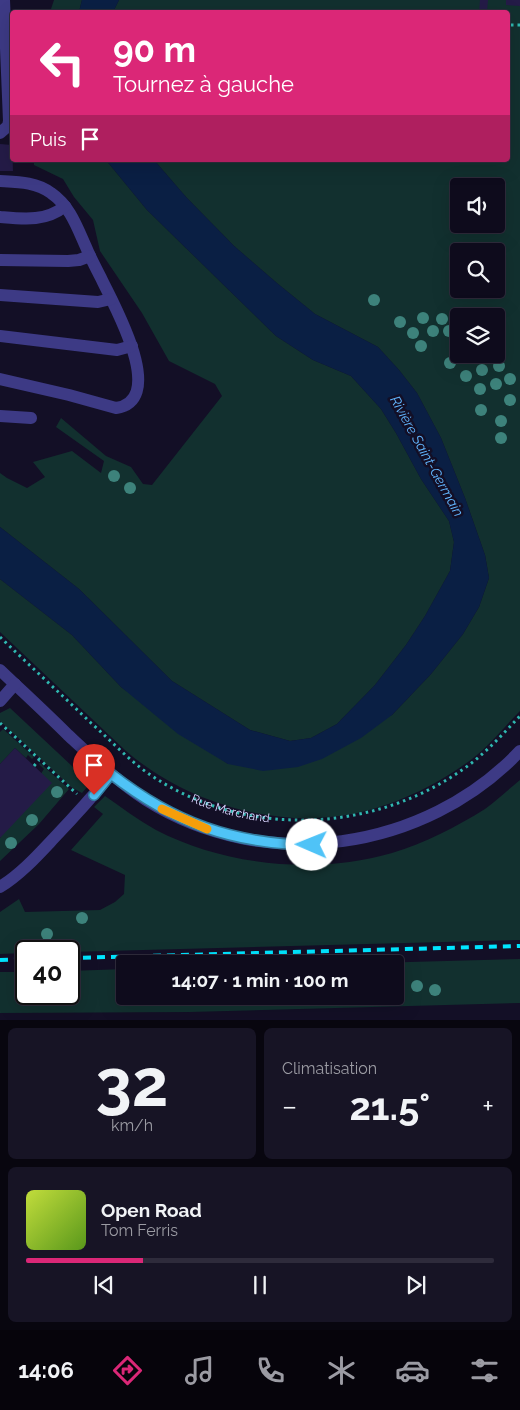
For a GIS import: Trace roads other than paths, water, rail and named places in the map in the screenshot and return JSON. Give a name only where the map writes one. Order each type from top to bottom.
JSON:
[{"type":"street","points":[[0,133],[8,126],[10,121],[2,23],[4,0]]},
{"type":"street","points":[[0,181],[29,183],[41,187],[52,194],[64,206],[80,230],[90,256],[132,346],[138,372],[138,386],[129,402],[116,408],[0,379]]},
{"type":"street","points":[[0,217],[38,218],[57,212],[64,206]]},
{"type":"street","points":[[0,260],[68,261],[90,256]]},
{"type":"street","points":[[0,295],[98,302],[111,299]]},
{"type":"street","points":[[0,336],[117,350],[132,346]]},
{"type":"street","points":[[0,416],[32,418]]},
{"type":"street","name":"Rue Marchand","points":[[0,670],[111,774],[156,806],[206,828],[250,840],[278,844],[312,845],[366,838],[391,831],[424,818],[470,794],[520,751]]},
{"type":"street","points":[[0,701],[15,684]]},
{"type":"street","points":[[0,887],[16,876],[46,846],[111,774]]},
{"type":"water","points":[[82,0],[119,0],[114,10],[80,10]]},
{"type":"water","name":"Rivière Saint-Germain","points":[[108,162],[156,162],[186,197],[234,246],[278,284],[315,314],[378,347],[417,393],[441,438],[485,555],[489,578],[479,607],[463,634],[431,674],[392,715],[361,738],[322,759],[298,767],[263,771],[228,764],[178,734],[121,687],[72,635],[0,579],[0,527],[79,589],[172,681],[250,730],[290,741],[311,738],[337,724],[375,685],[406,645],[425,616],[450,571],[454,542],[449,521],[421,479],[381,409],[351,376],[313,360],[276,336],[147,210]]},
{"type":"railway","points":[[80,958],[520,946]]},
{"type":"railway","points":[[0,960],[15,959]]}]
